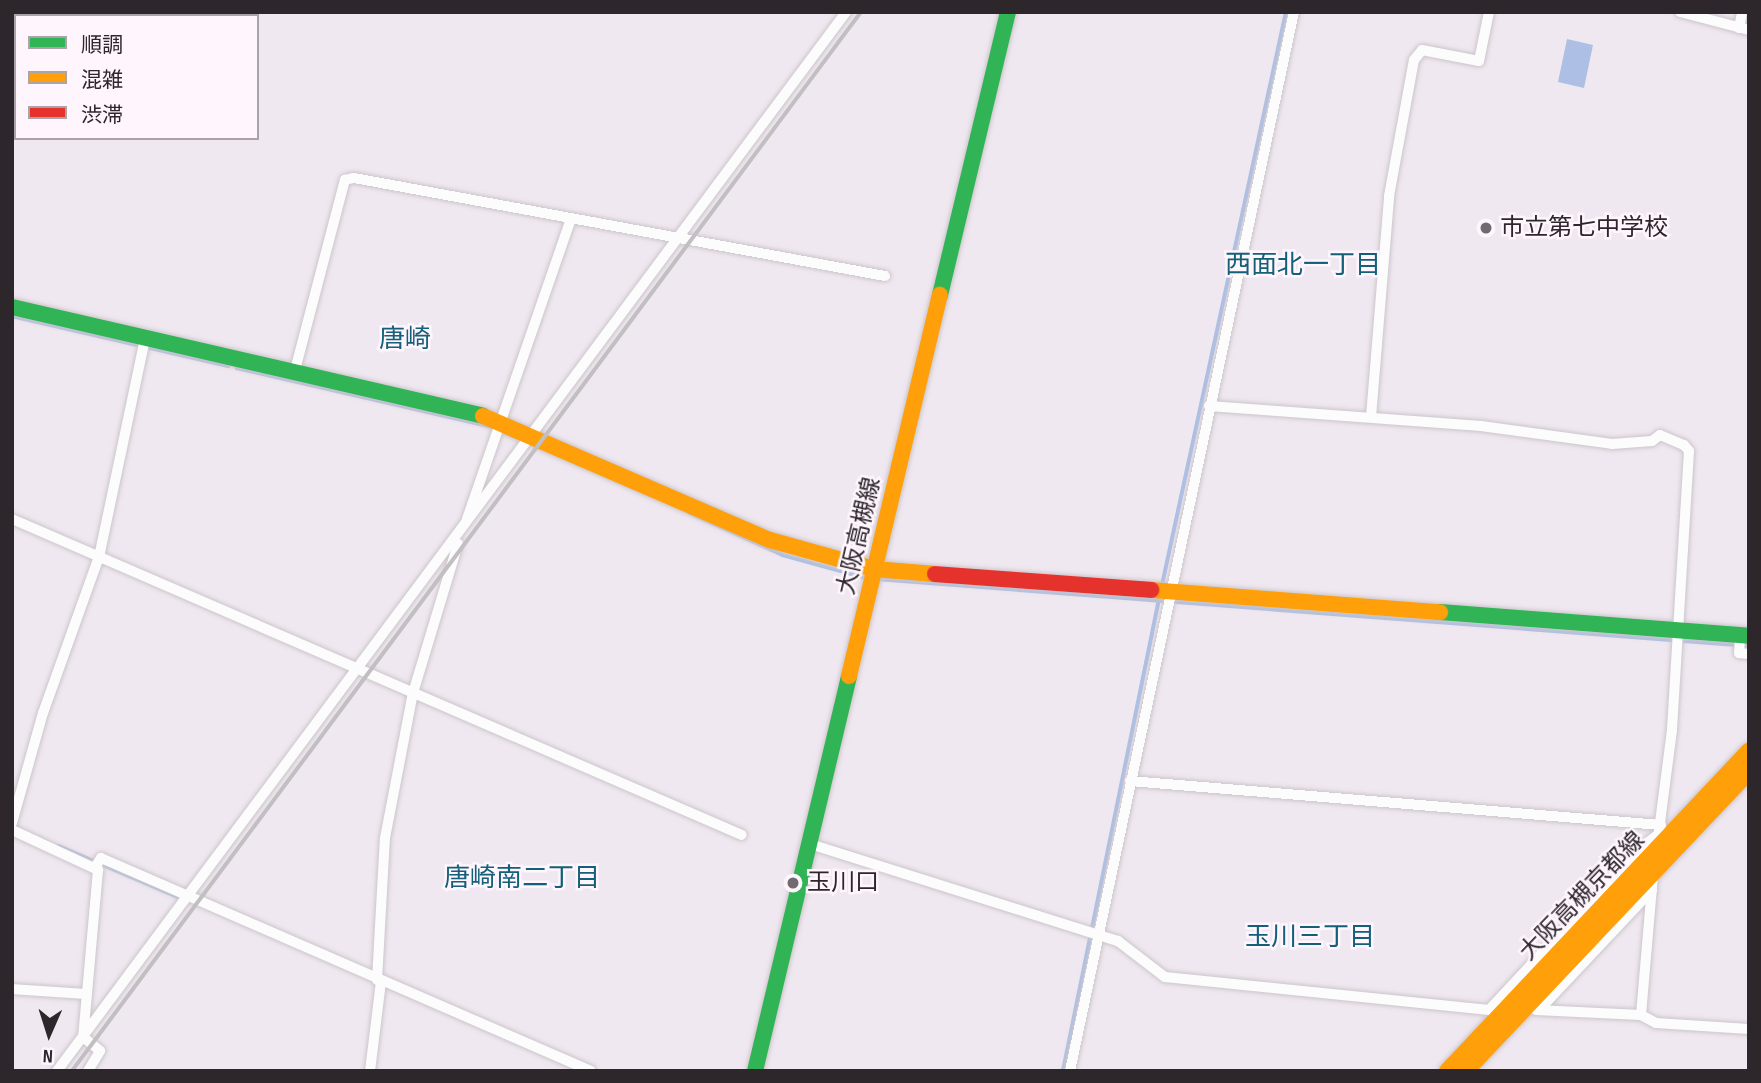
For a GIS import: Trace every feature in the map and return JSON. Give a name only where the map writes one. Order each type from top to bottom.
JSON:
[{"type":"main road","name":"大阪高槻線","points":[[755,1071],[1008,12]]},
{"type":"main road","points":[[12,307],[503,422],[770,540],[874,569],[1745,636]]},
{"type":"main road","name":"大阪高槻京都線","points":[[1447,1071],[1749,751]]},
{"type":"main road","name":"大阪高槻京都線","points":[[1466,1071],[1653,882],[1749,772]]},
{"type":"street","points":[[57,1071],[535,435],[846,12]]},
{"type":"street","points":[[1070,1071],[1294,12]]},
{"type":"street","points":[[1371,417],[1389,196],[1414,60],[1422,50],[1479,61],[1489,12]]},
{"type":"street","points":[[1680,12],[1710,16],[1744,29],[1742,12]]},
{"type":"street","points":[[295,373],[345,180],[354,177],[570,220],[886,276]]},
{"type":"street","points":[[370,1071],[379,981],[385,838],[413,693],[463,531],[503,422],[570,220]]},
{"type":"street","points":[[12,823],[43,713],[99,557],[145,339]]},
{"type":"street","points":[[1209,406],[1371,417],[1612,444],[1652,441],[1660,435],[1684,445],[1689,451],[1678,631],[1641,1015]]},
{"type":"street","points":[[12,519],[742,835]]},
{"type":"street","points":[[1745,636],[1739,653],[1749,654]]},
{"type":"street","points":[[1130,781],[1660,830]]},
{"type":"street","points":[[12,830],[95,867]]},
{"type":"street","points":[[810,844],[968,890],[1133,947],[1165,976],[1489,1010],[1637,851],[1660,830]]},
{"type":"street","points":[[83,1037],[95,867],[101,858],[591,1071]]},
{"type":"street","points":[[1653,882],[1535,1010],[1641,1015],[1656,1023],[1749,1029]]},
{"type":"street","points":[[12,989],[85,994]]},
{"type":"street","points":[[83,1037],[100,1051],[88,1071]]},
{"type":"water","points":[[1567,39],[1593,45],[1584,88],[1558,82]]},
{"type":"waterway","points":[[1162,585],[1286,12]]},
{"type":"waterway","points":[[12,316],[228,366]]},
{"type":"waterway","points":[[237,368],[489,426],[523,440]]},
{"type":"waterway","points":[[690,513],[783,555],[866,578]]},
{"type":"waterway","points":[[877,579],[1749,646]]},
{"type":"waterway","points":[[1063,1071],[1159,599]]},
{"type":"waterway","points":[[59,846],[178,897]]},
{"type":"railway","points":[[72,1071],[861,12]]},
{"type":"traffic: fast","points":[[940,295],[1008,12]]},
{"type":"traffic: fast","points":[[12,307],[483,416]]},
{"type":"traffic: fast","points":[[1440,612],[1749,636]]},
{"type":"traffic: fast","points":[[755,1071],[849,676]]},
{"type":"traffic: slow","points":[[849,676],[940,295]]},
{"type":"traffic: slow","points":[[483,416],[770,540],[874,569],[935,574]]},
{"type":"traffic: slow","points":[[1151,590],[1440,612]]},
{"type":"traffic: slow","points":[[1447,1071],[1749,751]]},
{"type":"traffic: slow","points":[[1466,1071],[1749,772]]},
{"type":"traffic: jam","points":[[935,574],[1151,590]]},
{"type":"place","name":"市立第七中学校","points":[[1486,228]]},
{"type":"place","name":"玉川口","points":[[793,883]]},
{"type":"district","name":"西面北一丁目","points":[[1303,266]]},
{"type":"district","name":"唐崎","points":[[405,340]]},
{"type":"district","name":"唐崎南二丁目","points":[[522,879]]},
{"type":"district","name":"玉川三丁目","points":[[1310,938]]}]
